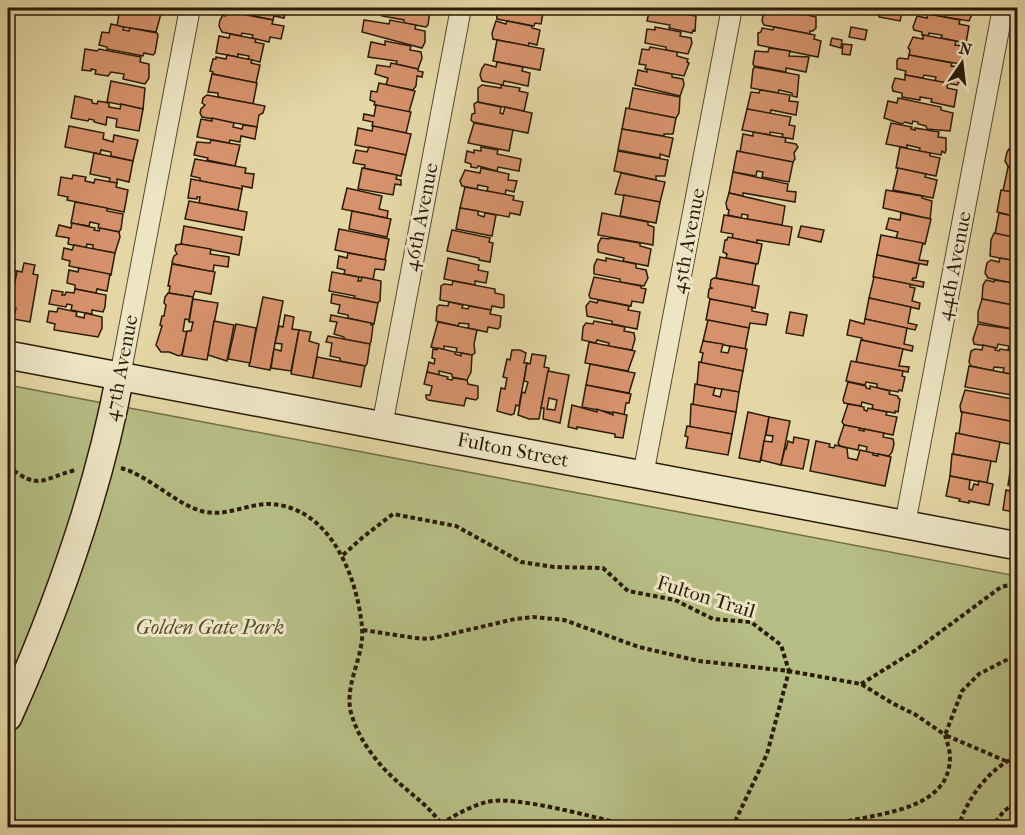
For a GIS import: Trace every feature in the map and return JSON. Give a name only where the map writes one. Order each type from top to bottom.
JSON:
[{"type":"main road","name":"Fulton Street","points":[[8,355],[1017,546]]},
{"type":"main road","name":"47th Avenue","points":[[8,717],[59,593],[100,466],[120,376]]},
{"type":"street","name":"47th Avenue","points":[[120,376],[190,8]]},
{"type":"street","name":"46th Avenue","points":[[382,426],[461,8]]},
{"type":"street","name":"45th Avenue","points":[[643,475],[732,8]]},
{"type":"street","name":"44th Avenue","points":[[905,524],[1003,8]]},
{"type":"path","points":[[8,466],[21,476],[39,482],[73,470],[100,466],[123,468],[136,473],[189,506],[207,512],[225,513],[268,504],[290,508],[323,531],[343,555],[353,581],[363,630],[361,651],[349,698],[352,717],[379,764],[419,799],[442,826],[457,814],[488,801],[510,800],[632,828]]},
{"type":"path","name":"Fulton Trail","points":[[343,555],[393,514],[456,526],[521,562],[554,567],[603,568],[628,591],[675,600],[713,619],[751,622],[781,645],[789,671]]},
{"type":"path","points":[[861,684],[916,650],[1001,588],[1017,583]]},
{"type":"path","points":[[363,630],[429,639],[515,619],[549,618],[578,623],[639,647],[699,661],[789,671],[861,684],[916,715],[945,735],[1006,761]]},
{"type":"path","points":[[821,828],[838,822],[900,810],[936,792],[947,774],[950,756],[945,735],[962,691],[979,674],[1017,654]]},
{"type":"path","points":[[732,828],[767,754],[789,671]]},
{"type":"path","points":[[958,828],[973,798],[990,775],[1006,761],[1017,756]]},
{"type":"path","points":[[991,828],[1004,811],[1017,801]]},
{"type":"green space","name":"Golden Gate Park","points":[[8,385],[1017,576],[1017,827],[8,827]]},
{"type":"building","points":[[120,8],[161,8],[156,32],[117,26]]},
{"type":"building","points":[[223,8],[286,8],[284,18],[274,16],[273,20]]},
{"type":"building","points":[[384,8],[430,10],[428,25],[426,27],[404,23],[404,20],[382,16]]},
{"type":"building","points":[[496,8],[544,8],[541,24],[535,23],[534,26],[497,19]]},
{"type":"building","points":[[650,8],[685,10],[684,14],[696,16],[695,31],[693,30],[692,33],[669,28],[670,25],[647,21]]},
{"type":"building","points":[[767,8],[807,11],[807,15],[816,17],[816,28],[810,31],[810,34],[764,25],[762,21],[764,10]]},
{"type":"building","points":[[881,8],[903,8],[900,21],[879,17]]},
{"type":"building","points":[[918,8],[972,8],[973,12],[969,21],[945,17],[946,14]]},
{"type":"building","points":[[226,11],[273,20],[272,24],[284,26],[281,39],[270,37],[269,42],[252,38],[253,35],[242,33],[241,36],[222,32],[219,26],[220,20],[223,15],[225,16]]},
{"type":"building","points":[[928,14],[960,20],[959,24],[969,26],[966,43],[941,38],[942,35],[929,33],[928,36],[922,35],[922,32],[914,30],[917,16],[927,18]]},
{"type":"building","points":[[364,20],[389,24],[390,20],[416,25],[415,29],[425,31],[425,42],[422,48],[362,32]]},
{"type":"building","points":[[496,21],[532,26],[540,30],[537,45],[529,43],[528,46],[493,39],[492,33]]},
{"type":"building","points":[[111,24],[124,27],[123,30],[129,31],[130,28],[157,33],[155,53],[153,55],[144,53],[143,56],[107,49],[99,45],[102,32],[109,33]]},
{"type":"building","points":[[655,27],[681,32],[680,36],[691,38],[692,43],[688,54],[645,43],[647,29],[655,30]]},
{"type":"building","points":[[774,27],[815,35],[814,39],[821,41],[818,57],[758,45],[758,33],[762,28],[773,30]]},
{"type":"building","points":[[851,27],[867,30],[865,40],[849,37]]},
{"type":"building","points":[[230,34],[256,39],[255,42],[264,44],[260,62],[248,59],[249,56],[238,54],[238,57],[216,53],[219,36],[229,38]]},
{"type":"building","points":[[923,35],[956,41],[955,45],[964,46],[963,61],[960,64],[909,55],[908,48],[913,37],[923,39]]},
{"type":"building","points":[[832,38],[842,40],[841,48],[830,45]]},
{"type":"building","points":[[497,40],[544,49],[540,70],[493,61]]},
{"type":"building","points":[[385,41],[411,46],[410,50],[421,52],[422,58],[418,69],[396,64],[397,61],[368,57],[371,42],[385,45]]},
{"type":"building","points":[[843,44],[852,45],[850,55],[842,54]]},
{"type":"building","points":[[650,47],[677,52],[677,56],[688,59],[689,63],[684,76],[645,69],[646,65],[639,64],[642,49],[649,50]]},
{"type":"building","points":[[769,48],[790,51],[789,56],[809,57],[806,72],[786,68],[786,72],[754,66],[755,51],[768,52]]},
{"type":"building","points":[[85,49],[97,51],[99,49],[141,57],[140,62],[149,64],[149,78],[145,84],[123,79],[124,74],[111,72],[108,76],[95,74],[96,70],[82,70]]},
{"type":"building","points":[[227,55],[252,60],[251,63],[260,65],[256,83],[213,74],[210,71],[213,59],[216,57],[226,59]]},
{"type":"building","points":[[909,55],[952,63],[951,66],[960,67],[960,81],[957,85],[935,81],[936,77],[924,75],[923,78],[905,75],[906,71],[897,69],[897,60],[899,58],[908,59]]},
{"type":"building","points":[[497,62],[523,67],[522,71],[530,73],[528,86],[504,81],[503,85],[482,81],[480,75],[485,64],[496,67]]},
{"type":"building","points":[[391,63],[423,72],[422,77],[417,76],[413,90],[386,85],[388,78],[375,74],[377,65],[390,67]]},
{"type":"building","points":[[755,67],[799,75],[797,97],[792,96],[792,93],[779,90],[778,93],[751,88]]},
{"type":"building","points":[[647,69],[672,74],[672,77],[683,79],[684,85],[680,96],[635,85],[638,70],[647,72]]},
{"type":"building","points":[[212,74],[257,83],[253,104],[218,97],[218,93],[208,92]]},
{"type":"building","points":[[905,75],[948,83],[947,88],[957,90],[954,107],[931,102],[932,99],[902,97],[902,93],[893,91],[892,87],[895,78],[905,80]]},
{"type":"building","points":[[111,81],[145,88],[143,109],[107,102]]},
{"type":"building","points":[[379,83],[415,91],[409,112],[374,105],[375,102],[370,100],[371,91],[377,92]]},
{"type":"building","points":[[482,85],[520,88],[519,91],[528,93],[524,111],[478,102],[478,88]]},
{"type":"building","points":[[633,88],[680,97],[679,113],[676,118],[629,109]]},
{"type":"building","points":[[760,90],[790,95],[789,101],[798,102],[796,115],[771,110],[770,114],[747,109],[751,92],[759,93]]},
{"type":"building","points":[[207,95],[265,106],[263,113],[259,115],[257,127],[202,117],[201,109],[205,105],[202,103],[203,98]]},
{"type":"building","points":[[75,96],[92,100],[92,103],[97,104],[98,101],[109,103],[109,107],[120,109],[121,104],[143,109],[139,131],[116,127],[117,119],[107,117],[106,125],[89,119],[88,121],[71,118]]},
{"type":"building","points":[[898,98],[941,107],[941,110],[953,113],[950,131],[927,129],[926,126],[913,121],[912,124],[905,122],[902,124],[884,118],[888,101],[897,103]]},
{"type":"building","points":[[477,102],[501,107],[500,113],[503,114],[505,107],[532,113],[528,133],[473,122],[471,120],[472,114],[475,113],[474,104]]},
{"type":"building","points":[[376,105],[411,112],[406,133],[372,126],[373,122],[363,120],[364,114],[374,116]]},
{"type":"building","points":[[626,108],[676,118],[673,134],[664,134],[664,136],[622,129]]},
{"type":"building","points":[[747,109],[791,117],[789,125],[795,126],[793,139],[782,137],[783,134],[770,132],[770,135],[742,130]]},
{"type":"building","points":[[212,118],[234,123],[233,127],[242,129],[243,125],[257,127],[255,139],[241,136],[240,142],[230,140],[229,143],[197,137],[201,119],[212,121]]},
{"type":"building","points":[[474,123],[513,130],[509,151],[468,143]]},
{"type":"building","points":[[891,123],[912,127],[911,129],[915,130],[915,128],[939,132],[938,137],[946,138],[945,153],[942,151],[941,155],[919,151],[920,148],[907,145],[907,148],[886,144]]},
{"type":"building","points":[[1016,124],[1018,124],[1018,147],[1012,145]]},
{"type":"building","points":[[69,126],[104,133],[103,139],[113,142],[114,135],[138,140],[133,161],[111,156],[111,152],[101,150],[100,154],[65,147]]},
{"type":"building","points":[[373,126],[411,134],[406,155],[355,145],[358,128],[372,131]]},
{"type":"building","points":[[622,129],[673,138],[669,157],[660,154],[660,158],[618,150]]},
{"type":"building","points":[[753,132],[786,138],[785,142],[796,144],[798,147],[794,153],[793,162],[740,152],[743,134],[753,136]]},
{"type":"building","points":[[211,140],[240,145],[235,166],[194,155],[197,142],[210,143]]},
{"type":"building","points":[[1012,145],[1018,147],[1018,168],[1008,166],[1005,161]]},
{"type":"building","points":[[369,147],[406,155],[401,176],[364,168],[365,165],[353,163],[356,150],[367,152]]},
{"type":"building","points":[[481,147],[498,150],[497,154],[521,159],[519,171],[498,167],[497,171],[478,166],[477,168],[471,167],[471,164],[465,162],[467,151],[474,153],[474,150],[481,151]]},
{"type":"building","points":[[900,147],[930,153],[930,156],[940,158],[936,176],[896,168]]},
{"type":"building","points":[[618,151],[668,160],[665,176],[656,176],[656,180],[614,171]]},
{"type":"building","points":[[737,151],[793,162],[789,182],[762,177],[763,172],[757,171],[756,176],[733,172]]},
{"type":"building","points":[[94,153],[133,161],[129,182],[117,179],[117,183],[109,182],[110,178],[90,174]]},
{"type":"building","points":[[195,159],[246,168],[245,173],[254,174],[252,188],[242,186],[242,189],[200,181],[200,178],[191,176]]},
{"type":"building","points":[[1008,167],[1018,168],[1018,193],[1003,191]]},
{"type":"building","points":[[362,168],[397,175],[396,179],[401,180],[401,185],[395,184],[393,195],[358,189]]},
{"type":"building","points":[[481,168],[509,174],[508,180],[517,181],[514,192],[506,190],[505,195],[487,191],[488,187],[478,185],[477,189],[462,186],[460,181],[465,170],[480,173]]},
{"type":"building","points":[[898,168],[926,174],[925,177],[937,180],[933,198],[893,190]]},
{"type":"building","points":[[733,172],[788,184],[787,191],[796,192],[795,202],[743,193],[743,196],[729,193]]},
{"type":"building","points":[[621,173],[665,182],[660,202],[615,194]]},
{"type":"building","points":[[73,175],[86,177],[85,181],[94,183],[95,179],[117,183],[116,187],[128,190],[124,212],[67,200],[68,197],[58,195],[61,177],[72,179]]},
{"type":"building","points":[[191,179],[242,189],[238,210],[199,203],[200,197],[188,198]]},
{"type":"building","points":[[465,187],[514,196],[513,200],[523,202],[520,215],[510,213],[509,217],[460,208]]},
{"type":"building","points":[[347,188],[382,196],[379,209],[388,211],[387,218],[342,209]]},
{"type":"building","points":[[886,190],[922,196],[932,201],[930,219],[883,208]]},
{"type":"building","points":[[1001,190],[1018,193],[1018,212],[1015,211],[1014,216],[997,212]]},
{"type":"building","points":[[729,193],[785,206],[782,225],[747,219],[748,215],[742,214],[741,218],[728,215],[729,210],[726,203]]},
{"type":"building","points":[[624,195],[660,202],[656,223],[620,216]]},
{"type":"building","points":[[189,201],[247,212],[244,230],[185,219]]},
{"type":"building","points":[[75,202],[107,208],[107,211],[123,214],[121,229],[119,232],[98,228],[99,224],[90,222],[89,226],[71,223]]},
{"type":"building","points":[[460,208],[478,211],[478,215],[484,217],[485,213],[496,215],[492,236],[456,229]]},
{"type":"building","points":[[352,211],[391,219],[387,237],[349,229]]},
{"type":"building","points":[[602,213],[648,222],[648,225],[654,227],[653,245],[598,235]]},
{"type":"building","points":[[901,213],[931,219],[925,244],[896,238],[898,232],[886,229],[889,218],[900,220]]},
{"type":"building","points":[[999,213],[1018,217],[1018,238],[995,234]]},
{"type":"building","points":[[724,215],[792,227],[789,245],[757,240],[757,243],[732,238],[733,234],[721,232]]},
{"type":"building","points":[[72,223],[99,231],[100,228],[119,232],[120,237],[115,253],[93,249],[93,245],[87,244],[86,248],[68,244],[69,238],[56,236],[59,225],[71,228]]},
{"type":"building","points":[[184,226],[242,237],[239,255],[181,244]]},
{"type":"building","points":[[801,226],[824,230],[821,242],[798,237]]},
{"type":"building","points":[[339,229],[389,239],[385,260],[335,250]]},
{"type":"building","points":[[452,230],[490,238],[489,242],[493,243],[490,262],[447,251]]},
{"type":"building","points":[[994,233],[1018,238],[1018,256],[1014,256],[1013,261],[990,256]]},
{"type":"building","points":[[881,235],[923,243],[919,260],[928,261],[927,265],[877,255]]},
{"type":"building","points":[[728,237],[762,244],[758,264],[726,258],[727,254],[723,252],[725,240]]},
{"type":"building","points":[[601,238],[640,243],[640,246],[651,249],[648,266],[623,261],[624,258],[598,252]]},
{"type":"building","points":[[74,245],[115,253],[111,275],[69,266],[70,261],[62,259],[64,248],[72,250]]},
{"type":"building","points":[[176,245],[211,249],[210,254],[229,257],[228,267],[214,265],[213,272],[174,264],[172,262],[177,254]]},
{"type":"building","points":[[348,253],[386,260],[384,270],[375,269],[373,280],[344,274],[345,270],[337,268],[339,256],[347,258]]},
{"type":"building","points":[[877,255],[919,264],[916,278],[912,280],[924,282],[923,287],[873,277]]},
{"type":"building","points":[[720,257],[756,264],[752,285],[716,278]]},
{"type":"building","points":[[448,258],[479,265],[478,270],[488,272],[486,283],[475,281],[475,285],[444,279]]},
{"type":"building","points":[[606,258],[636,264],[636,268],[646,270],[648,278],[644,286],[594,274],[597,259],[606,261]]},
{"type":"building","points":[[1000,258],[1018,262],[1018,284],[988,278],[985,273],[987,263],[991,260],[999,262]]},
{"type":"building","points":[[8,260],[15,262],[13,270],[17,271],[10,307],[8,307]]},
{"type":"building","points":[[24,263],[35,265],[33,274],[38,275],[30,322],[13,319],[16,308],[10,307],[17,271],[22,272]]},
{"type":"building","points":[[172,264],[215,272],[211,294],[195,291],[193,297],[169,293]]},
{"type":"building","points":[[79,268],[110,274],[107,291],[97,289],[96,293],[75,289],[75,285],[67,283],[69,270],[78,272]]},
{"type":"building","points":[[332,272],[359,277],[358,281],[361,281],[362,277],[381,281],[380,301],[377,303],[329,291]]},
{"type":"building","points":[[594,277],[641,286],[646,289],[643,303],[632,301],[631,306],[590,298]]},
{"type":"building","points":[[874,277],[910,284],[910,287],[915,288],[912,301],[920,303],[919,309],[869,298]]},
{"type":"building","points":[[714,278],[759,286],[755,308],[710,299],[709,289],[712,288],[710,287],[711,280]]},
{"type":"building","points":[[986,280],[1018,284],[1018,306],[982,299],[983,285]]},
{"type":"building","points":[[453,281],[495,289],[495,293],[504,295],[504,307],[492,306],[491,310],[440,300],[441,286],[452,285]]},
{"type":"building","points":[[75,289],[106,295],[103,312],[92,310],[92,314],[85,313],[71,310],[72,305],[67,304],[66,307],[49,304],[52,290],[63,292],[62,295],[65,295],[66,292],[74,293]]},
{"type":"building","points":[[168,293],[193,297],[189,320],[185,319],[183,331],[187,332],[182,354],[179,356],[161,352],[156,345],[162,326],[160,325],[162,316],[164,316],[165,297]]},
{"type":"building","points":[[332,294],[378,303],[374,324],[348,318],[348,315],[338,313],[340,305],[331,303]]},
{"type":"building","points":[[263,297],[283,301],[270,370],[249,366]]},
{"type":"building","points":[[869,298],[911,307],[908,323],[917,325],[915,330],[865,319]]},
{"type":"building","points":[[193,299],[218,303],[207,360],[182,356],[187,331],[191,331],[193,322],[189,322]]},
{"type":"building","points":[[710,299],[752,307],[752,311],[768,314],[766,325],[750,323],[749,328],[706,320]]},
{"type":"building","points":[[982,299],[1018,306],[1018,330],[978,322]]},
{"type":"building","points":[[598,300],[629,306],[628,310],[640,312],[637,329],[587,316],[586,306],[590,301],[597,303]]},
{"type":"building","points":[[449,302],[463,305],[462,308],[468,309],[469,306],[491,310],[490,314],[501,316],[500,327],[498,329],[488,327],[487,332],[468,328],[469,324],[459,323],[458,326],[436,321],[437,307],[439,305],[448,306]]},
{"type":"building","points":[[58,308],[77,312],[76,316],[84,318],[85,313],[102,317],[102,328],[98,337],[54,330],[55,324],[47,322],[49,311],[57,312]]},
{"type":"building","points":[[790,312],[807,315],[803,336],[786,333]]},
{"type":"building","points":[[285,315],[294,317],[292,329],[299,330],[291,371],[271,368],[274,349],[281,351],[282,344],[275,343],[279,326],[283,327]]},
{"type":"building","points":[[331,315],[371,323],[373,325],[371,342],[369,344],[344,339],[334,334],[337,322],[330,321]]},
{"type":"building","points":[[865,319],[907,328],[904,344],[913,346],[912,351],[847,335],[850,320],[864,324]]},
{"type":"building","points":[[708,320],[749,328],[745,349],[703,341]]},
{"type":"building","points":[[214,321],[234,325],[227,361],[208,355]]},
{"type":"building","points":[[594,321],[625,327],[624,331],[634,333],[632,350],[608,346],[609,343],[597,340],[596,343],[582,340],[583,327],[586,323],[593,324]]},
{"type":"building","points":[[438,322],[477,330],[475,353],[472,355],[456,352],[457,348],[444,346],[444,350],[431,347]]},
{"type":"building","points":[[236,324],[256,328],[250,363],[228,359]]},
{"type":"building","points":[[978,324],[1018,330],[1018,352],[1008,350],[1009,346],[998,344],[997,348],[974,344],[973,339]]},
{"type":"building","points":[[299,330],[311,332],[309,341],[319,344],[313,378],[291,374]]},
{"type":"building","points":[[328,336],[370,344],[367,364],[365,366],[340,361],[340,358],[330,356],[332,343],[326,342]]},
{"type":"building","points":[[861,340],[903,349],[899,366],[909,367],[908,372],[856,362]]},
{"type":"building","points":[[703,341],[723,344],[721,352],[728,353],[730,346],[747,349],[743,371],[701,363],[703,353],[700,352]]},
{"type":"building","points":[[589,342],[635,351],[628,371],[585,363]]},
{"type":"building","points":[[983,345],[999,351],[1000,349],[1018,352],[1018,376],[1003,373],[1004,368],[994,367],[993,371],[971,366],[969,362],[971,351],[982,350]]},
{"type":"building","points":[[433,349],[455,352],[461,356],[461,353],[472,355],[471,372],[467,380],[439,371],[439,375],[427,372],[429,362],[434,364]]},
{"type":"building","points":[[512,350],[526,353],[524,363],[527,363],[519,406],[516,405],[514,414],[511,415],[497,411],[501,388],[505,389],[507,378],[503,377],[507,359],[510,360]]},
{"type":"building","points":[[532,354],[546,356],[544,367],[549,368],[539,419],[529,419],[518,415],[522,392],[525,393],[528,382],[524,381],[527,363],[530,364]]},
{"type":"building","points":[[317,357],[365,366],[361,387],[313,378]]},
{"type":"building","points":[[851,361],[903,371],[902,376],[905,377],[902,391],[877,388],[877,384],[866,382],[865,385],[846,381]]},
{"type":"building","points":[[699,362],[743,371],[739,392],[697,385]]},
{"type":"building","points":[[590,364],[635,373],[629,393],[586,385]]},
{"type":"building","points":[[969,366],[1016,375],[1018,396],[965,387]]},
{"type":"building","points":[[548,371],[569,375],[560,423],[543,419],[544,408],[541,408]],"holes":[[[549,398],[557,400],[555,410],[547,409]]]},
{"type":"building","points":[[427,372],[452,380],[453,378],[467,380],[468,384],[478,386],[478,398],[476,400],[466,398],[464,406],[428,400],[426,395],[430,395],[432,386],[424,384]]},
{"type":"building","points":[[848,382],[870,389],[870,386],[890,391],[889,394],[898,396],[900,399],[898,412],[872,409],[873,405],[862,402],[861,406],[844,403]]},
{"type":"building","points":[[695,384],[715,388],[713,395],[720,397],[722,389],[739,392],[736,412],[693,405]]},
{"type":"building","points":[[586,385],[631,394],[629,403],[626,403],[624,415],[582,407]]},
{"type":"building","points":[[965,390],[1018,400],[1015,422],[961,412],[960,406]]},
{"type":"building","points":[[691,404],[736,412],[732,434],[690,427]]},
{"type":"building","points":[[848,404],[864,407],[867,411],[868,408],[887,412],[886,415],[897,417],[893,435],[844,425],[842,422]]},
{"type":"building","points":[[572,405],[597,412],[597,409],[613,415],[613,412],[627,415],[623,438],[615,437],[615,434],[568,427]]},
{"type":"building","points":[[748,412],[769,417],[760,462],[739,458]]},
{"type":"building","points":[[962,412],[1015,422],[1010,444],[959,434]]},
{"type":"building","points":[[769,417],[790,421],[781,465],[761,460],[764,441],[772,442],[773,436],[766,435]]},
{"type":"building","points":[[844,425],[864,431],[864,429],[884,433],[883,437],[893,439],[892,452],[889,456],[866,452],[867,447],[859,445],[858,450],[840,446],[838,443]]},
{"type":"building","points":[[687,426],[732,434],[728,455],[686,448]]},
{"type":"building","points":[[956,433],[1000,442],[996,462],[953,454]]},
{"type":"building","points":[[794,437],[809,440],[803,469],[781,465],[788,441],[793,443]]},
{"type":"building","points":[[816,441],[830,444],[829,447],[834,448],[835,445],[847,448],[848,458],[857,460],[860,450],[873,453],[873,455],[891,457],[885,486],[810,471]]},
{"type":"building","points":[[952,454],[991,461],[987,483],[950,476]]},
{"type":"building","points":[[1011,466],[1018,467],[1018,511],[1014,512],[1003,510],[1006,490],[1014,492],[1015,486],[1008,485]]},
{"type":"building","points":[[950,476],[970,480],[969,489],[972,490],[974,484],[978,485],[979,481],[993,484],[989,505],[959,501],[960,499],[946,496]]}]
